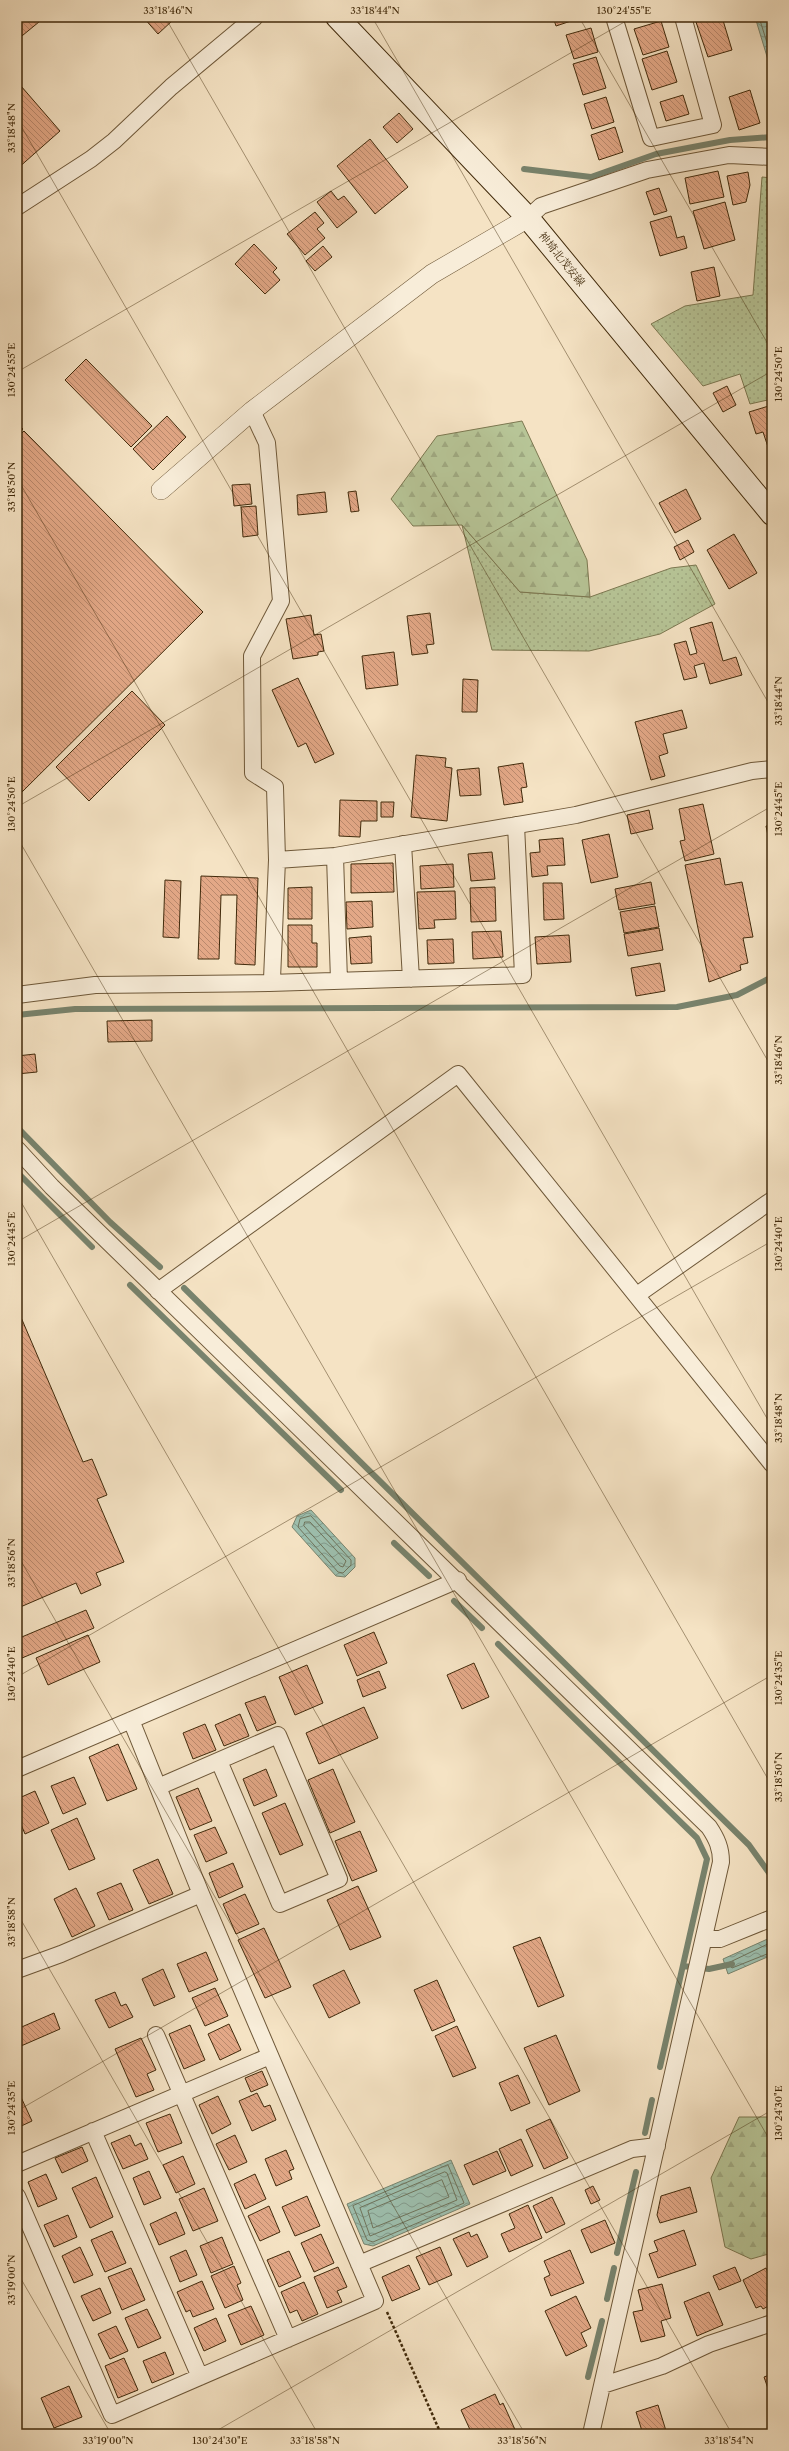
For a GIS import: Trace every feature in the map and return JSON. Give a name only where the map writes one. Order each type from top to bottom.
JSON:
[{"type":"main road","name":"神埼北茂安線","points":[[337,17],[528,218],[769,506]]},
{"type":"street","points":[[17,207],[91,159],[171,87],[255,17]]},
{"type":"street","points":[[614,17],[651,138],[713,125],[683,17]]},
{"type":"street","points":[[161,490],[252,411],[432,274],[528,218],[541,206],[646,170],[729,155],[772,157]]},
{"type":"street","points":[[252,411],[267,443],[281,601],[252,656],[253,773],[275,787],[277,860],[272,979],[269,983]]},
{"type":"street","points":[[277,860],[335,856],[576,815],[752,771],[772,769]]},
{"type":"street","points":[[17,995],[95,985],[269,983],[523,975],[516,825]]},
{"type":"street","points":[[403,844],[411,979]]},
{"type":"street","points":[[335,856],[339,981]]},
{"type":"street","points":[[158,1291],[458,1074],[772,1464]]},
{"type":"street","points":[[17,1149],[52,1187],[158,1291],[458,1580],[709,1827],[721,1850],[721,1862],[698,1968],[591,2434]]},
{"type":"street","points":[[637,1295],[772,1200]]},
{"type":"street","points":[[17,1769],[458,1580]]},
{"type":"street","points":[[17,2196],[112,2415],[375,2301],[201,1894],[131,1720]]},
{"type":"street","points":[[158,1787],[219,1761],[278,1736],[339,1879],[280,1904],[219,1761]]},
{"type":"street","points":[[17,1970],[61,1954],[201,1894]]},
{"type":"street","points":[[704,1939],[720,1939],[772,1918]]},
{"type":"street","points":[[156,2035],[180,2094],[288,2339]]},
{"type":"street","points":[[17,2164],[270,2056]]},
{"type":"street","points":[[93,2131],[200,2377]]},
{"type":"street","points":[[359,2264],[632,2149],[657,2146]]},
{"type":"street","points":[[603,2385],[662,2366],[708,2344],[772,2323]]},
{"type":"path","points":[[375,2301],[385,2307],[441,2434]]},
{"type":"green space","points":[[762,177],[772,178],[772,399],[750,404],[740,374],[703,386],[651,324],[685,306],[753,295]]},
{"type":"green space","points":[[522,421],[587,560],[590,597],[520,592],[462,525],[413,526],[391,499],[437,436]]},
{"type":"green space","points":[[462,525],[520,592],[590,597],[671,568],[696,565],[715,604],[660,634],[589,651],[492,650]]},
{"type":"green space","points":[[739,2117],[772,2117],[772,2253],[751,2259],[725,2247],[711,2178]]},
{"type":"water","points":[[755,17],[772,17],[772,73]]},
{"type":"water","points":[[311,1510],[355,1558],[355,1567],[345,1577],[336,1576],[292,1527],[297,1516]]},
{"type":"water","points":[[772,1937],[772,1955],[728,1974],[723,1959]]},
{"type":"water","points":[[451,2160],[470,2204],[373,2246],[364,2244],[347,2204]]},
{"type":"building","points":[[17,17],[45,17],[17,40]]},
{"type":"building","points":[[143,17],[170,17],[173,20],[158,34]]},
{"type":"building","points":[[553,17],[576,17],[577,19],[556,26]]},
{"type":"building","points":[[710,17],[722,17],[732,50],[708,57],[696,22]]},
{"type":"building","points":[[661,21],[669,47],[643,55],[634,29]]},
{"type":"building","points":[[591,28],[598,52],[574,59],[566,35]]},
{"type":"building","points":[[667,51],[677,82],[652,90],[642,59]]},
{"type":"building","points":[[596,57],[606,88],[583,95],[573,64]]},
{"type":"building","points":[[21,86],[60,131],[17,169],[17,89]]},
{"type":"building","points":[[750,90],[760,123],[739,130],[729,97]]},
{"type":"building","points":[[683,95],[689,114],[666,121],[660,102]]},
{"type":"building","points":[[606,97],[614,122],[592,129],[584,104]]},
{"type":"building","points":[[399,113],[413,129],[397,143],[383,127]]},
{"type":"building","points":[[615,127],[623,152],[599,160],[591,135]]},
{"type":"building","points":[[370,139],[408,187],[375,214],[337,166]]},
{"type":"building","points":[[718,171],[724,197],[690,204],[685,178]]},
{"type":"building","points":[[748,172],[750,185],[746,202],[733,205],[727,176]]},
{"type":"building","points":[[659,188],[667,211],[654,215],[646,192]]},
{"type":"building","points":[[331,191],[338,200],[344,196],[357,212],[337,228],[317,202]]},
{"type":"building","points":[[725,202],[735,240],[704,249],[693,211]]},
{"type":"building","points":[[315,212],[324,223],[317,229],[325,238],[305,255],[287,234]]},
{"type":"building","points":[[671,216],[677,238],[684,236],[687,248],[660,256],[650,222]]},
{"type":"building","points":[[254,244],[277,268],[273,272],[280,280],[265,294],[235,264]]},
{"type":"building","points":[[323,246],[332,257],[315,271],[306,261]]},
{"type":"building","points":[[714,267],[720,296],[697,301],[691,272]]},
{"type":"building","points":[[86,359],[152,426],[131,447],[65,380]]},
{"type":"building","points":[[727,386],[736,405],[723,412],[713,393]]},
{"type":"building","points":[[772,405],[772,459],[763,432],[756,434],[749,412]]},
{"type":"building","points":[[167,416],[186,437],[153,470],[133,449]]},
{"type":"building","points":[[17,423],[23,429],[17,435]]},
{"type":"building","points":[[24,431],[203,612],[17,797],[17,438]]},
{"type":"building","points":[[250,484],[252,504],[234,506],[232,485]]},
{"type":"building","points":[[686,489],[701,519],[675,533],[659,503]]},
{"type":"building","points":[[356,491],[359,511],[351,512],[348,492]]},
{"type":"building","points":[[325,492],[327,512],[298,515],[297,495]]},
{"type":"building","points":[[256,506],[258,535],[243,537],[241,507]]},
{"type":"building","points":[[734,534],[757,573],[729,589],[707,550]]},
{"type":"building","points":[[688,540],[694,552],[680,560],[674,547]]},
{"type":"building","points":[[430,613],[434,644],[426,645],[428,653],[412,655],[407,616]]},
{"type":"building","points":[[311,615],[314,635],[321,634],[324,651],[318,652],[318,655],[293,659],[286,619]]},
{"type":"building","points":[[712,622],[723,661],[736,657],[742,675],[710,684],[704,663],[694,666],[697,677],[684,680],[674,644],[686,641],[690,655],[697,653],[690,628]]},
{"type":"building","points":[[394,652],[398,685],[366,689],[362,656]]},
{"type":"building","points":[[298,678],[334,754],[315,763],[306,743],[298,747],[272,690]]},
{"type":"building","points":[[463,679],[478,680],[477,712],[462,712]]},
{"type":"building","points":[[132,691],[165,725],[89,801],[56,767]]},
{"type":"building","points":[[682,710],[687,728],[663,734],[668,753],[659,756],[665,776],[651,780],[635,722]]},
{"type":"building","points":[[416,755],[446,758],[445,767],[452,768],[447,821],[411,817]]},
{"type":"building","points":[[523,763],[527,787],[521,788],[523,802],[504,805],[498,767]]},
{"type":"building","points":[[479,768],[481,795],[460,796],[457,770]]},
{"type":"building","points":[[340,800],[377,801],[377,821],[361,821],[360,837],[339,836]]},
{"type":"building","points":[[381,802],[394,802],[393,817],[381,817]]},
{"type":"building","points":[[703,804],[714,854],[685,861],[680,841],[685,840],[679,809]]},
{"type":"building","points":[[649,810],[653,829],[631,834],[627,815]]},
{"type":"building","points":[[772,825],[772,855],[766,826]]},
{"type":"building","points":[[609,834],[618,877],[591,883],[582,840]]},
{"type":"building","points":[[563,838],[565,865],[547,866],[548,875],[532,877],[530,853],[540,852],[539,840]]},
{"type":"building","points":[[492,852],[495,879],[471,881],[468,854]]},
{"type":"building","points":[[720,858],[725,885],[742,882],[753,937],[743,938],[748,963],[740,965],[741,970],[709,982],[685,865]]},
{"type":"building","points":[[393,863],[394,892],[351,893],[351,864]]},
{"type":"building","points":[[453,864],[454,887],[421,889],[420,866]]},
{"type":"building","points":[[201,876],[258,878],[255,965],[235,964],[237,895],[221,895],[219,959],[198,959]]},
{"type":"building","points":[[165,880],[181,881],[179,938],[163,937]]},
{"type":"building","points":[[651,882],[655,904],[619,910],[615,889]]},
{"type":"building","points":[[543,883],[562,883],[564,919],[544,920]]},
{"type":"building","points":[[312,887],[312,919],[288,919],[288,888]]},
{"type":"building","points":[[495,887],[496,921],[471,922],[470,888]]},
{"type":"building","points":[[455,891],[456,919],[434,920],[435,928],[419,929],[417,892]]},
{"type":"building","points":[[372,901],[373,927],[347,929],[346,902]]},
{"type":"building","points":[[655,906],[659,927],[624,933],[620,912]]},
{"type":"building","points":[[288,925],[312,925],[312,943],[317,943],[317,967],[288,967]]},
{"type":"building","points":[[659,928],[663,950],[628,956],[624,934]]},
{"type":"building","points":[[501,931],[503,957],[473,959],[472,932]]},
{"type":"building","points":[[569,935],[571,962],[537,964],[535,937]]},
{"type":"building","points":[[371,936],[372,963],[351,964],[349,938]]},
{"type":"building","points":[[453,939],[454,963],[428,964],[427,940]]},
{"type":"building","points":[[660,963],[665,991],[636,996],[631,968]]},
{"type":"building","points":[[152,1020],[152,1041],[108,1042],[107,1021]]},
{"type":"building","points":[[35,1054],[37,1072],[17,1074],[17,1056]]},
{"type":"building","points":[[17,1308],[83,1462],[92,1459],[107,1495],[97,1499],[124,1562],[96,1573],[101,1585],[81,1594],[76,1583],[18,1608]]},
{"type":"building","points":[[86,1610],[94,1628],[22,1658],[17,1646],[17,1639]]},
{"type":"building","points":[[374,1632],[387,1663],[357,1676],[344,1645]]},
{"type":"building","points":[[88,1635],[100,1662],[48,1685],[36,1658]]},
{"type":"building","points":[[474,1663],[489,1697],[462,1709],[447,1675]]},
{"type":"building","points":[[307,1665],[323,1703],[295,1715],[279,1677]]},
{"type":"building","points":[[379,1671],[386,1688],[363,1697],[357,1680]]},
{"type":"building","points":[[265,1696],[276,1723],[257,1731],[245,1703]]},
{"type":"building","points":[[364,1707],[378,1738],[319,1764],[306,1733]]},
{"type":"building","points":[[240,1714],[249,1736],[224,1746],[215,1725]]},
{"type":"building","points":[[205,1724],[216,1750],[193,1759],[183,1733]]},
{"type":"building","points":[[118,1744],[137,1789],[107,1801],[89,1757]]},
{"type":"building","points":[[266,1769],[277,1796],[254,1806],[243,1779]]},
{"type":"building","points":[[333,1769],[355,1822],[330,1833],[308,1780]]},
{"type":"building","points":[[74,1777],[86,1804],[63,1814],[51,1786]]},
{"type":"building","points":[[198,1788],[212,1821],[190,1830],[176,1797]]},
{"type":"building","points":[[35,1791],[49,1823],[25,1834],[17,1815],[17,1799]]},
{"type":"building","points":[[285,1803],[303,1845],[280,1855],[262,1813]]},
{"type":"building","points":[[77,1818],[95,1859],[69,1870],[51,1830]]},
{"type":"building","points":[[215,1827],[227,1853],[206,1862],[194,1835]]},
{"type":"building","points":[[360,1831],[377,1871],[352,1881],[335,1841]]},
{"type":"building","points":[[158,1859],[173,1894],[149,1904],[133,1870]]},
{"type":"building","points":[[233,1863],[243,1887],[219,1898],[209,1873]]},
{"type":"building","points":[[121,1883],[133,1910],[109,1920],[97,1893]]},
{"type":"building","points":[[358,1886],[381,1937],[350,1950],[327,1900]]},
{"type":"building","points":[[76,1888],[95,1926],[72,1937],[54,1899]]},
{"type":"building","points":[[245,1894],[259,1924],[236,1934],[223,1904]]},
{"type":"building","points":[[264,1928],[291,1987],[265,1998],[238,1940]]},
{"type":"building","points":[[540,1937],[564,1996],[538,2007],[513,1947]]},
{"type":"building","points":[[206,1952],[218,1980],[189,1992],[177,1964]]},
{"type":"building","points":[[163,1969],[175,1997],[154,2006],[142,1979]]},
{"type":"building","points":[[344,1970],[360,2003],[329,2018],[313,1985]]},
{"type":"building","points":[[437,1980],[455,2021],[432,2031],[414,1990]]},
{"type":"building","points":[[215,1988],[228,2016],[205,2026],[192,1998]]},
{"type":"building","points":[[115,1992],[121,2006],[126,2004],[133,2017],[109,2028],[95,2000]]},
{"type":"building","points":[[54,2013],[60,2029],[21,2046],[17,2037],[17,2029]]},
{"type":"building","points":[[229,2024],[241,2050],[220,2060],[208,2034]]},
{"type":"building","points":[[190,2025],[205,2060],[184,2069],[169,2034]]},
{"type":"building","points":[[457,2026],[476,2068],[453,2077],[435,2036]]},
{"type":"building","points":[[556,2035],[580,2091],[549,2105],[524,2048]]},
{"type":"building","points":[[141,2038],[156,2070],[147,2074],[154,2090],[136,2097],[115,2049]]},
{"type":"building","points":[[262,2071],[268,2085],[251,2092],[245,2078]]},
{"type":"building","points":[[518,2075],[530,2103],[511,2111],[499,2083]]},
{"type":"building","points":[[257,2093],[264,2107],[270,2105],[276,2120],[252,2131],[239,2101]]},
{"type":"building","points":[[20,2095],[32,2121],[17,2128],[17,2097]]},
{"type":"building","points":[[218,2096],[231,2124],[212,2134],[199,2105]]},
{"type":"building","points":[[170,2114],[182,2143],[158,2152],[146,2123]]},
{"type":"building","points":[[550,2119],[568,2158],[544,2169],[526,2130]]},
{"type":"building","points":[[130,2135],[135,2146],[141,2143],[148,2159],[123,2169],[111,2143]]},
{"type":"building","points":[[235,2135],[247,2162],[229,2170],[216,2144]]},
{"type":"building","points":[[521,2139],[533,2166],[511,2176],[499,2149]]},
{"type":"building","points":[[82,2147],[88,2161],[62,2173],[55,2158]]},
{"type":"building","points":[[286,2150],[294,2169],[289,2171],[292,2179],[276,2186],[265,2159]]},
{"type":"building","points":[[497,2151],[506,2171],[473,2185],[464,2165]]},
{"type":"building","points":[[183,2156],[195,2184],[176,2193],[163,2165]]},
{"type":"building","points":[[149,2171],[161,2198],[144,2205],[133,2178]]},
{"type":"building","points":[[46,2174],[57,2199],[38,2207],[28,2182]]},
{"type":"building","points":[[255,2174],[266,2199],[245,2209],[234,2184]]},
{"type":"building","points":[[96,2177],[113,2217],[90,2228],[72,2188]]},
{"type":"building","points":[[593,2186],[600,2200],[591,2204],[585,2190]]},
{"type":"building","points":[[690,2187],[697,2212],[660,2223],[657,2215],[661,2196]]},
{"type":"building","points":[[204,2188],[218,2221],[193,2231],[179,2199]]},
{"type":"building","points":[[307,2196],[320,2226],[295,2236],[282,2207]]},
{"type":"building","points":[[552,2197],[565,2224],[546,2233],[533,2206]]},
{"type":"building","points":[[528,2205],[542,2238],[509,2252],[501,2234],[515,2228],[509,2214]]},
{"type":"building","points":[[269,2206],[280,2232],[260,2241],[248,2216]]},
{"type":"building","points":[[176,2212],[185,2234],[159,2245],[150,2224]]},
{"type":"building","points":[[68,2215],[77,2237],[54,2247],[44,2225]]},
{"type":"building","points":[[605,2220],[615,2243],[591,2253],[581,2230]]},
{"type":"building","points":[[684,2230],[696,2265],[658,2278],[649,2254],[658,2251],[654,2241]]},
{"type":"building","points":[[112,2231],[126,2263],[105,2272],[91,2240]]},
{"type":"building","points":[[469,2232],[471,2237],[477,2234],[488,2257],[467,2267],[453,2239]]},
{"type":"building","points":[[321,2234],[334,2263],[314,2272],[301,2243]]},
{"type":"building","points":[[222,2237],[233,2264],[211,2273],[200,2246]]},
{"type":"building","points":[[80,2247],[93,2275],[74,2283],[62,2256]]},
{"type":"building","points":[[440,2247],[452,2275],[429,2285],[416,2257]]},
{"type":"building","points":[[186,2250],[197,2275],[180,2282],[170,2257]]},
{"type":"building","points":[[570,2250],[584,2283],[551,2296],[544,2278],[550,2275],[544,2261]]},
{"type":"building","points":[[289,2251],[301,2277],[279,2287],[267,2260]]},
{"type":"building","points":[[409,2265],[420,2289],[392,2301],[382,2277]]},
{"type":"building","points":[[234,2266],[241,2283],[237,2285],[243,2300],[225,2308],[211,2276]]},
{"type":"building","points":[[338,2267],[347,2287],[337,2291],[342,2302],[327,2308],[314,2277]]},
{"type":"building","points":[[735,2267],[741,2281],[719,2290],[713,2276]]},
{"type":"building","points":[[131,2268],[145,2300],[122,2310],[108,2277]]},
{"type":"building","points":[[766,2268],[772,2281],[772,2304],[763,2309],[761,2306],[756,2308],[743,2280]]},
{"type":"building","points":[[202,2281],[214,2309],[193,2317],[190,2310],[186,2312],[177,2292]]},
{"type":"building","points":[[304,2282],[318,2314],[302,2321],[297,2310],[290,2313],[281,2292]]},
{"type":"building","points":[[662,2284],[671,2318],[661,2321],[665,2336],[641,2342],[633,2312],[643,2310],[638,2290]]},
{"type":"building","points":[[100,2288],[111,2313],[93,2321],[81,2296]]},
{"type":"building","points":[[709,2292],[723,2325],[697,2336],[684,2302]]},
{"type":"building","points":[[576,2296],[591,2328],[581,2333],[587,2346],[566,2356],[545,2311]]},
{"type":"building","points":[[251,2306],[264,2335],[241,2345],[228,2315]]},
{"type":"building","points":[[147,2309],[161,2338],[138,2348],[125,2318]]},
{"type":"building","points":[[216,2318],[226,2341],[204,2351],[194,2328]]},
{"type":"building","points":[[116,2326],[128,2351],[110,2359],[98,2334]]},
{"type":"building","points":[[165,2352],[174,2374],[152,2383],[143,2361]]},
{"type":"building","points":[[124,2358],[138,2390],[118,2398],[105,2366]]},
{"type":"building","points":[[772,2374],[772,2400],[764,2377]]},
{"type":"building","points":[[69,2386],[82,2417],[54,2428],[41,2398]]},
{"type":"building","points":[[495,2394],[500,2405],[503,2403],[517,2434],[472,2434],[461,2410]]},
{"type":"building","points":[[658,2405],[667,2434],[643,2434],[636,2412]]},
{"type":"waterway","points":[[524,169],[591,177],[656,154],[730,140],[772,137]]},
{"type":"waterway","points":[[17,1015],[75,1009],[677,1007],[737,995],[772,977]]},
{"type":"waterway","points":[[17,1127],[110,1222],[160,1267]]},
{"type":"waterway","points":[[17,1172],[92,1247]]},
{"type":"waterway","points":[[130,1285],[341,1490]]},
{"type":"waterway","points":[[184,1288],[749,1845],[772,1877]]},
{"type":"waterway","points":[[394,1543],[429,1576]]},
{"type":"waterway","points":[[454,1601],[482,1628]]},
{"type":"waterway","points":[[498,1644],[697,1838],[707,1859],[660,2067]]},
{"type":"waterway","points":[[683,1966],[709,1969],[732,1964]]},
{"type":"waterway","points":[[645,2133],[652,2100]]},
{"type":"waterway","points":[[617,2253],[636,2172]]},
{"type":"waterway","points":[[607,2299],[614,2268]]},
{"type":"waterway","points":[[588,2377],[602,2321]]}]
